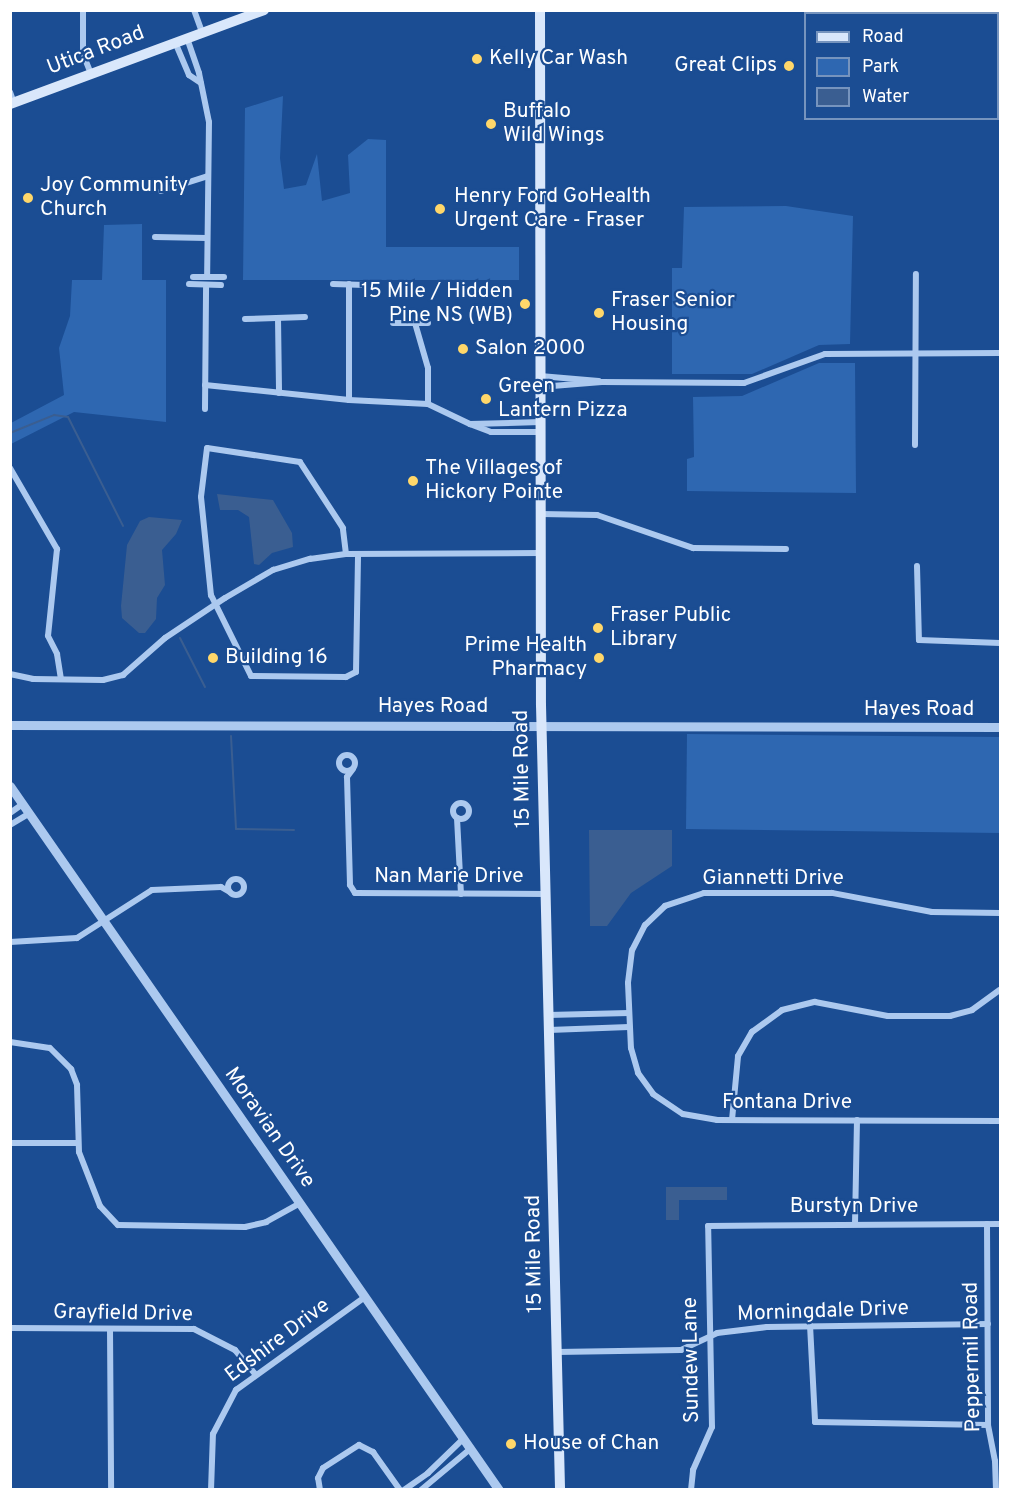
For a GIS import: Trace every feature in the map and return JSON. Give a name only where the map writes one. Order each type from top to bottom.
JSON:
[{"type":"main road","name":"Utica Road","points":[[12,100],[91,74],[264,10]]},
{"type":"main road","name":"15 Mile Road","points":[[540,10],[542,724],[560,1490]]},
{"type":"street","points":[[83,10],[83,54],[91,74]]},
{"type":"street","points":[[194,10],[202,32]]},
{"type":"street","points":[[187,38],[201,83],[209,122],[205,409]]},
{"type":"street","points":[[175,42],[189,75],[201,83]]},
{"type":"street","points":[[161,191],[208,176]]},
{"type":"street","points":[[155,237],[207,238]]},
{"type":"street","points":[[915,445],[916,274]]},
{"type":"street","points":[[193,277],[221,285]]},
{"type":"street","points":[[189,284],[224,277]]},
{"type":"street","points":[[333,284],[364,285]]},
{"type":"street","points":[[349,400],[350,284]]},
{"type":"street","points":[[245,319],[305,317]]},
{"type":"street","points":[[278,318],[279,393]]},
{"type":"street","points":[[393,323],[428,323]]},
{"type":"street","points":[[415,323],[428,368],[428,404]]},
{"type":"street","points":[[540,382],[744,383],[767,377],[817,355],[1000,352]]},
{"type":"street","points":[[540,382],[602,382]]},
{"type":"street","points":[[205,385],[349,400],[428,404],[491,432],[541,427]]},
{"type":"street","points":[[470,424],[541,427]]},
{"type":"street","points":[[346,554],[344,528],[300,462],[207,448],[201,497],[211,594],[251,676],[350,676],[357,665],[358,555]]},
{"type":"street","points":[[10,468],[57,549],[48,636],[57,654],[61,678]]},
{"type":"street","points":[[541,514],[597,515],[693,548],[786,549]]},
{"type":"street","points":[[10,674],[25,679],[103,680],[123,675],[165,638],[273,570],[310,559],[346,554],[540,553]]},
{"type":"street","points":[[917,566],[919,640],[1000,643]]},
{"type":"street","name":"Hayes Road","points":[[10,725],[542,724],[1000,728]]},
{"type":"street","points":[[345,755],[354,759],[352,769],[347,777],[339,763],[345,755]]},
{"type":"street","points":[[343,770],[352,769]]},
{"type":"street","name":"Nan Marie Drive","points":[[347,777],[352,891],[546,894]]},
{"type":"street","name":"Moravian Drive","points":[[10,786],[499,1490]]},
{"type":"street","points":[[460,825],[470,810],[462,803],[454,808],[460,825],[461,894]]},
{"type":"street","points":[[10,813],[23,804]]},
{"type":"street","points":[[10,825],[30,813]]},
{"type":"street","points":[[457,818],[465,819]]},
{"type":"street","points":[[10,942],[70,940],[104,922],[152,890],[221,887],[239,879],[244,886],[239,894],[221,887]]},
{"type":"street","points":[[230,882],[230,892]]},
{"type":"street","name":"Giannetti Drive","points":[[629,1013],[632,950],[653,916],[679,899],[704,893],[832,893],[932,912],[1000,913]]},
{"type":"street","points":[[732,1120],[738,1056],[752,1032],[782,1010],[815,1002],[888,1016],[950,1016],[972,1010],[1000,990]]},
{"type":"street","points":[[548,1015],[629,1013]]},
{"type":"street","name":"Fontana Drive","points":[[629,1013],[629,1028],[638,1073],[660,1101],[693,1117],[732,1120],[1000,1121]]},
{"type":"street","points":[[549,1030],[629,1028]]},
{"type":"street","points":[[10,1042],[40,1044],[68,1062],[76,1085],[77,1143],[100,1206],[118,1225],[245,1227],[266,1222],[300,1203]]},
{"type":"street","points":[[855,1224],[857,1120]]},
{"type":"street","points":[[10,1143],[77,1143]]},
{"type":"street","name":"Peppermil Road","points":[[987,1224],[988,1425],[995,1461],[996,1490]]},
{"type":"street","name":"Burstyn Drive","points":[[708,1226],[1000,1224]]},
{"type":"street","name":"Sundew Lane","points":[[691,1490],[693,1470],[712,1427],[708,1338],[708,1226]]},
{"type":"street","name":"Edshire Drive","points":[[211,1490],[213,1434],[219,1417],[236,1390],[255,1374],[365,1297]]},
{"type":"street","name":"Morningdale Drive","points":[[557,1352],[668,1352],[693,1347],[708,1338],[736,1330],[810,1325],[988,1324]]},
{"type":"street","points":[[810,1325],[814,1422],[988,1425]]},
{"type":"street","name":"Grayfield Drive","points":[[10,1328],[202,1331],[235,1350],[255,1374]]},
{"type":"street","points":[[110,1329],[111,1490]]},
{"type":"street","points":[[320,1490],[318,1478],[323,1468],[359,1445],[373,1452],[402,1490],[428,1473],[463,1439]]},
{"type":"street","points":[[421,1490],[470,1449]]},
{"type":"green space","points":[[283,96],[280,158],[284,189],[306,185],[317,154],[322,201],[350,193],[348,155],[368,139],[386,140],[386,247],[519,247],[519,280],[243,280],[245,108]]},
{"type":"green space","points":[[786,206],[853,216],[850,344],[819,345],[752,374],[672,374],[672,268],[682,268],[684,207]]},
{"type":"green space","points":[[142,224],[142,280],[166,280],[166,422],[74,412],[11,444],[11,423],[64,395],[59,348],[70,316],[72,280],[102,280],[104,225]]},
{"type":"green space","points":[[819,363],[855,363],[856,493],[687,491],[687,459],[694,457],[693,397],[742,396]]},
{"type":"green space","points":[[687,734],[1000,737],[1000,833],[686,829]]},
{"type":"water","points":[[217,494],[273,500],[292,533],[293,547],[272,553],[259,565],[254,564],[249,517],[238,510],[220,510]]},
{"type":"water","points":[[149,517],[182,520],[176,534],[162,550],[165,585],[157,598],[156,619],[145,633],[139,633],[122,618],[121,606],[127,545],[140,521]]},
{"type":"water","points":[[589,830],[672,830],[672,866],[631,893],[607,926],[590,926]]},
{"type":"water","points":[[666,1187],[727,1187],[727,1200],[679,1200],[679,1220],[666,1220]]},
{"type":"waterway","points":[[10,433],[54,415],[68,417],[123,526]]},
{"type":"waterway","points":[[180,638],[205,687]]},
{"type":"waterway","points":[[231,736],[236,829],[294,830]]},
{"type":"place","name":"Kelly Car Wash","points":[[477,59]]},
{"type":"place","name":"Great Clips","points":[[789,66]]},
{"type":"place","name":"Buffalo Wild Wings","points":[[491,124]]},
{"type":"place","name":"Joy Community Church","points":[[28,198]]},
{"type":"place","name":"Henry Ford GoHealth Urgent Care - Fraser","points":[[440,209]]},
{"type":"place","name":"15 Mile / Hidden Pine NS (WB)","points":[[525,304]]},
{"type":"place","name":"Fraser Senior Housing","points":[[599,313]]},
{"type":"place","name":"Salon 2000","points":[[463,349]]},
{"type":"place","name":"Green Lantern Pizza","points":[[486,399]]},
{"type":"place","name":"The Villages of Hickory Pointe","points":[[413,481]]},
{"type":"place","name":"Fraser Public Library","points":[[598,628]]},
{"type":"place","name":"Building 16","points":[[213,658]]},
{"type":"place","name":"Prime Health Pharmacy","points":[[599,658]]},
{"type":"place","name":"House of Chan","points":[[511,1444]]}]
